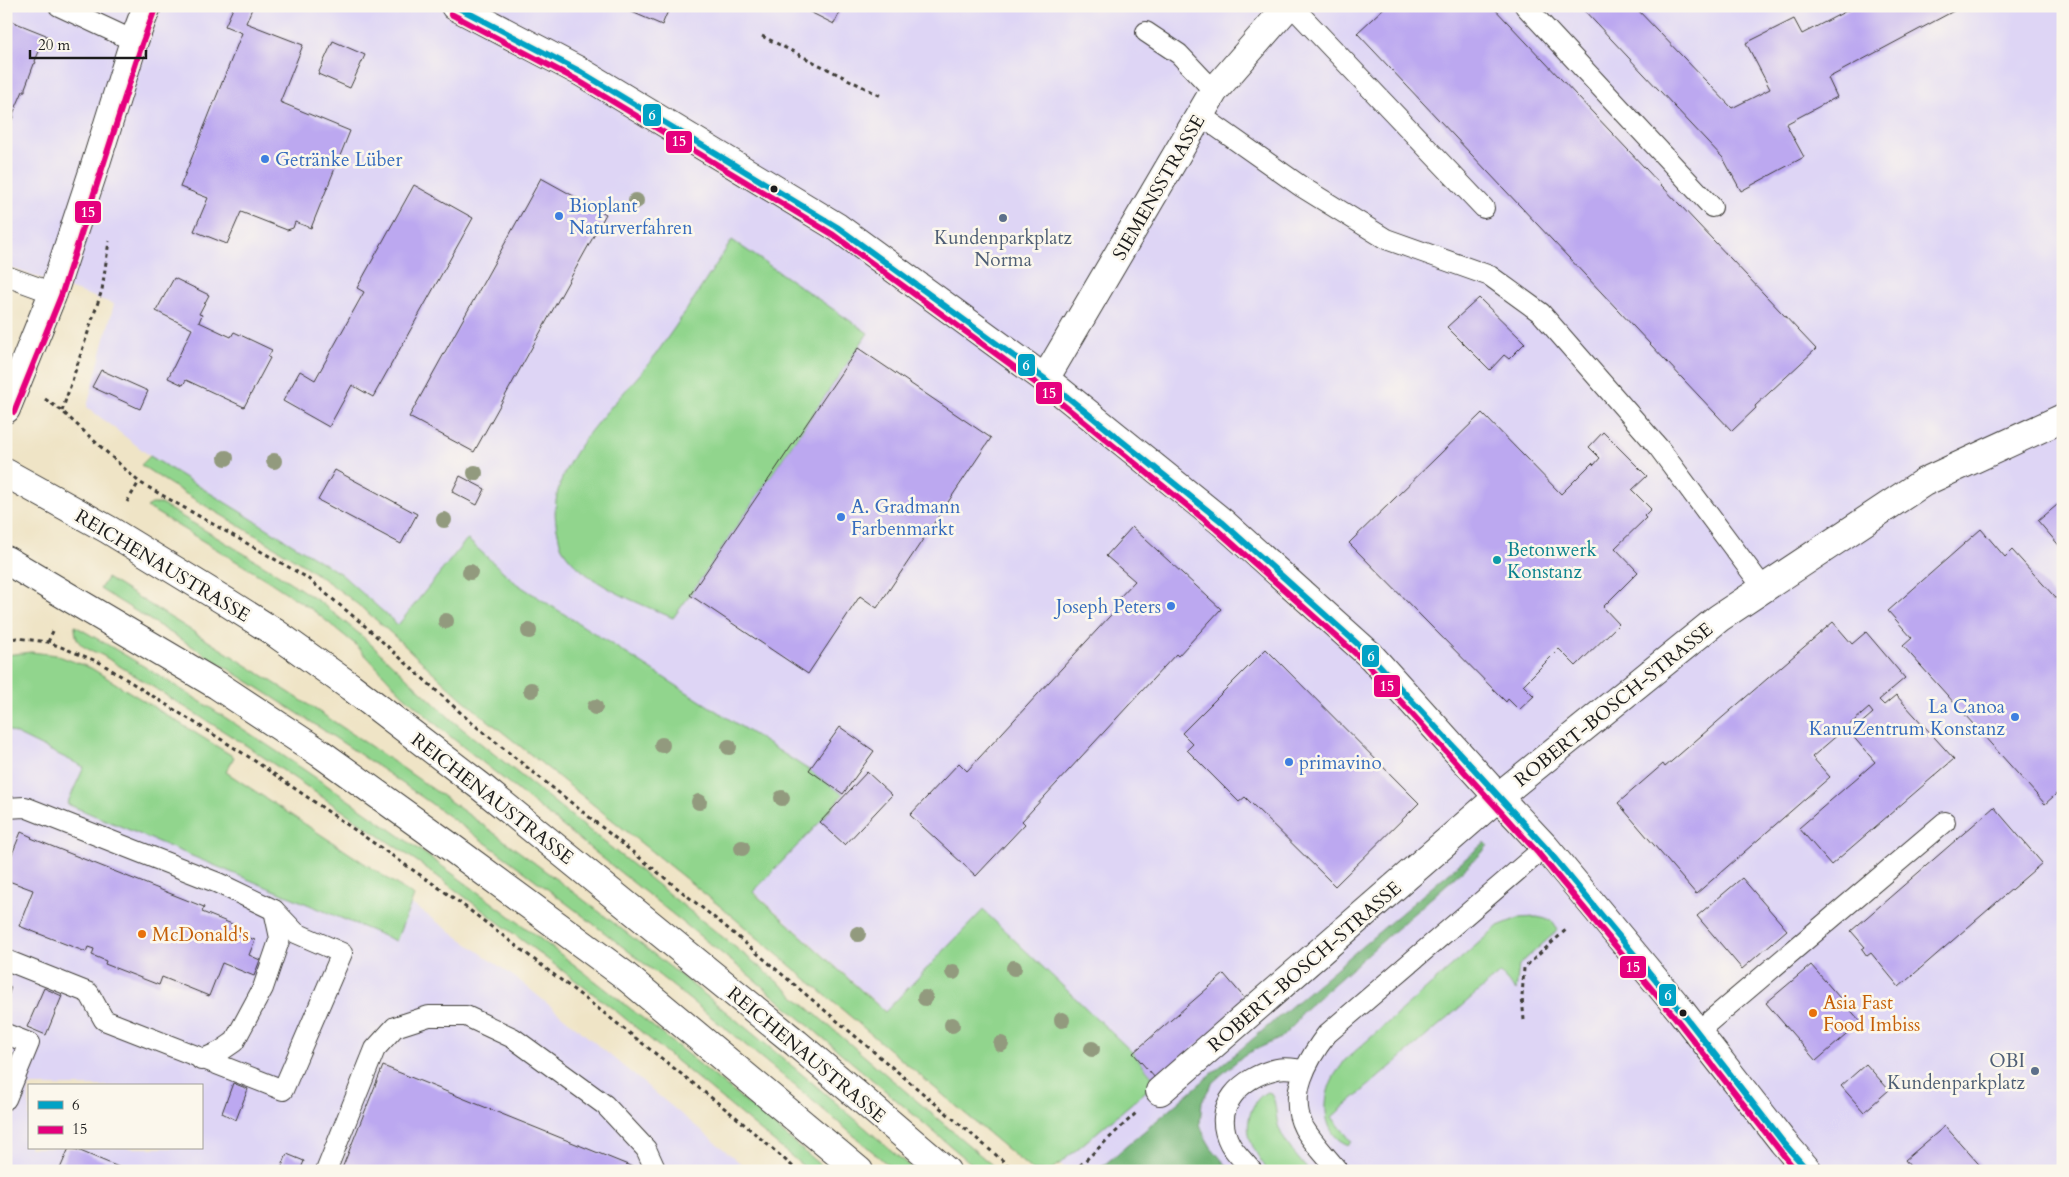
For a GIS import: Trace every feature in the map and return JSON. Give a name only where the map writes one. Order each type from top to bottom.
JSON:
[{"type":"street","points":[[11,397],[52,293],[147,6]]},
{"type":"street","points":[[455,6],[580,72],[837,227],[1045,379],[1222,522],[1371,656],[1498,797],[1545,846],[1594,904],[1808,1171]]},
{"type":"street","name":"SIEMENSSTRASSE","points":[[1045,379],[1214,91],[1288,6]]},
{"type":"street","name":"ROBERT-BOSCH-STRASSE","points":[[1160,1091],[1498,797],[1719,618],[1924,482],[2063,418]]},
{"type":"street","name":"REICHENAUSTRASSE","points":[[6,473],[109,530],[225,600],[351,687],[480,786],[796,1043],[946,1171]]},
{"type":"street","points":[[6,560],[217,685],[320,753],[400,810],[623,974],[859,1171]]},
{"type":"lane","points":[[58,6],[134,41]]},
{"type":"lane","points":[[1292,6],[1484,208]]},
{"type":"lane","points":[[1525,6],[1712,206]]},
{"type":"lane","points":[[1146,32],[1179,54],[1214,91]]},
{"type":"lane","points":[[1200,115],[1302,187],[1386,239],[1490,276],[1541,313],[1659,448],[1764,589]]},
{"type":"lane","points":[[6,276],[52,293]]},
{"type":"lane","points":[[6,808],[25,807],[218,883],[274,910],[296,933],[342,953],[283,1090],[202,1060],[104,1020],[89,993],[6,960]]},
{"type":"lane","points":[[1697,1032],[1945,822]]},
{"type":"lane","points":[[1338,1171],[1305,1128],[1300,1115],[1299,1089],[1304,1070],[1313,1052],[1327,1034],[1545,846]]},
{"type":"lane","points":[[202,1060],[234,1042],[259,996],[280,938],[274,910]]},
{"type":"lane","points":[[326,1171],[375,1049],[395,1027],[430,1016],[466,1016],[513,1038],[605,1105],[646,1150],[656,1171]]},
{"type":"lane","points":[[6,1034],[29,1043],[6,1099]]},
{"type":"lane","points":[[1252,1171],[1230,1144],[1226,1132],[1225,1110],[1230,1098],[1248,1081],[1262,1074],[1279,1069],[1304,1070]]},
{"type":"path","points":[[762,36],[883,97]]},
{"type":"path","points":[[62,411],[102,290],[109,237]]},
{"type":"path","points":[[11,397],[37,393],[62,411],[139,482],[306,577],[365,626],[472,723],[726,926],[1015,1171]]},
{"type":"path","points":[[6,640],[17,638],[48,642],[98,662],[252,759],[455,899],[737,1118],[798,1171]]},
{"type":"path","points":[[1524,1020],[1522,997],[1524,968],[1594,904]]},
{"type":"path","points":[[1074,1171],[1160,1091]]},
{"type":"shaded area","points":[[6,6],[2063,6],[2063,1171],[1068,1171],[886,1012],[753,891],[398,625],[341,574],[150,456],[87,407],[114,304],[6,266]]},
{"type":"shaded area","points":[[6,662],[226,772],[520,981],[750,1171],[6,1171]]},
{"type":"green space","points":[[732,240],[868,333],[673,618],[612,590],[583,571],[571,560],[561,545],[555,508],[560,483],[571,460],[586,437],[656,354]]},
{"type":"green space","points":[[150,456],[341,574],[398,625],[467,539],[517,584],[809,770],[843,794],[820,822],[753,892],[885,1012],[983,910],[1133,1053],[1157,1082],[1051,1171],[1033,1171],[721,907],[480,714],[368,613],[328,582],[282,551],[141,465]]},
{"type":"green space","points":[[152,504],[161,504],[273,571],[320,602],[362,636],[454,722],[760,967],[999,1171],[980,1171],[750,976],[446,733],[402,694],[355,644],[314,611],[147,507]]},
{"type":"green space","points":[[107,578],[315,709],[397,764],[499,837],[621,928],[740,1023],[915,1171],[895,1171],[724,1027],[608,935],[429,802],[307,719],[100,589]]},
{"type":"green space","points":[[75,626],[172,683],[328,786],[520,923],[706,1069],[827,1171],[809,1171],[616,1011],[421,864],[247,746],[102,655],[82,646],[77,638]]},
{"type":"green space","points":[[31,652],[56,655],[91,668],[234,757],[226,772],[414,896],[396,941],[67,804],[84,767],[6,729],[6,655]]},
{"type":"green space","points":[[1485,842],[1488,845],[1481,854],[1301,1013],[1296,1023],[1281,1038],[1244,1055],[1213,1082],[1202,1101],[1200,1124],[1211,1147],[1231,1171],[1097,1171]]},
{"type":"green space","points":[[1537,917],[1551,920],[1558,930],[1519,965],[1516,991],[1500,973],[1332,1117],[1352,1142],[1349,1145],[1340,1140],[1329,1126],[1326,1107],[1332,1080],[1345,1060],[1498,926],[1518,918]]},
{"type":"green space","points":[[1267,1092],[1271,1093],[1273,1097],[1278,1124],[1285,1140],[1309,1171],[1268,1171],[1254,1149],[1249,1134],[1249,1118],[1256,1101]]},
{"type":"building","name":"Getränke Lüber","points":[[234,6],[253,6],[246,23],[303,45],[280,102],[350,131],[311,228],[295,222],[293,228],[287,230],[241,212],[227,244],[194,231],[208,198],[180,187],[242,33],[225,26]]},
{"type":"building","points":[[618,6],[670,6],[662,25]]},
{"type":"building","points":[[798,6],[843,6],[834,24]]},
{"type":"building","points":[[1386,6],[1492,6],[1816,349],[1755,406],[1756,408],[1732,431],[1357,33]]},
{"type":"building","points":[[1580,6],[1634,6],[1732,108],[1770,89],[1746,43],[1794,19],[1802,34],[1856,6],[1963,6],[1828,78],[1837,97],[1786,124],[1804,157],[1741,191],[1723,158]]},
{"type":"building","points":[[6,19],[47,37],[45,37],[25,91],[23,91],[13,114],[14,118],[6,132]]},
{"type":"building","points":[[333,41],[365,55],[350,88],[318,74]]},
{"type":"building","points":[[541,178],[606,214],[474,452],[409,417]]},
{"type":"building","points":[[414,185],[473,218],[373,397],[352,385],[329,427],[283,401],[300,371],[315,380],[364,292],[357,288]]},
{"type":"building","points":[[174,278],[209,295],[199,314],[202,315],[199,322],[231,337],[234,332],[272,350],[268,357],[270,358],[244,407],[186,380],[183,385],[168,378],[192,329],[156,311]]},
{"type":"building","points":[[1479,298],[1525,343],[1509,359],[1504,355],[1490,370],[1447,327]]},
{"type":"building","name":"A. Gradmann Farbenmarkt","points":[[858,348],[991,438],[877,608],[860,596],[808,674],[690,595]]},
{"type":"building","points":[[101,370],[148,391],[140,409],[92,387]]},
{"type":"building","name":"Betonwerk Konstanz","points":[[1482,413],[1561,494],[1592,463],[1594,465],[1600,458],[1589,447],[1603,432],[1647,476],[1632,490],[1651,509],[1644,516],[1646,518],[1615,548],[1638,572],[1603,607],[1619,624],[1576,666],[1559,649],[1523,685],[1534,696],[1519,710],[1508,699],[1506,702],[1349,543]]},
{"type":"building","points":[[335,470],[417,514],[401,544],[318,500]]},
{"type":"building","points":[[460,476],[485,489],[477,505],[452,492]]},
{"type":"building","points":[[2063,500],[2063,550],[2038,521]]},
{"type":"building","points":[[1132,527],[1221,609],[1178,656],[1176,654],[1022,821],[1025,824],[976,876],[910,815],[959,763],[967,771],[1121,604],[1117,600],[1135,581],[1106,556]]},
{"type":"building","name":"La Canoa KanuZentrum Konstanz","points":[[1981,529],[2005,557],[2012,550],[2063,606],[2063,788],[2045,804],[1903,646],[1912,638],[1888,611]]},
{"type":"building","points":[[1833,622],[1852,644],[1866,632],[1905,678],[1879,700],[1884,705],[1896,695],[1954,759],[1831,865],[1799,828],[1875,762],[1850,733],[1873,713],[1869,708],[1812,757],[1830,777],[1696,894],[1618,803],[1663,764],[1665,767]]},
{"type":"building","name":"primavino","points":[[1266,649],[1419,803],[1335,886],[1245,797],[1239,802],[1187,750],[1193,744],[1182,733]]},
{"type":"building","points":[[840,727],[874,751],[843,794],[809,770]]},
{"type":"building","points":[[867,772],[892,795],[845,845],[820,822]]},
{"type":"building","points":[[1994,807],[2042,863],[1899,987],[1871,953],[1867,956],[1862,949],[1865,947],[1851,931]]},
{"type":"building","points":[[21,832],[31,838],[204,907],[202,912],[237,926],[234,932],[255,940],[249,955],[260,960],[254,976],[222,963],[209,996],[162,977],[159,985],[105,964],[106,961],[92,955],[94,949],[88,947],[86,952],[19,926],[33,890],[6,880],[6,869]]},
{"type":"building","points":[[1742,878],[1787,930],[1742,969],[1697,916]]},
{"type":"building","name":"Asia Fast Food Imbiss","points":[[1811,965],[1861,1022],[1816,1061],[1766,1003]]},
{"type":"building","points":[[1224,974],[1247,1001],[1156,1079],[1133,1053]]},
{"type":"building","points":[[6,985],[11,987],[7,1000],[6,1000]]},
{"type":"building","points":[[44,988],[62,996],[46,1035],[27,1027]]},
{"type":"building","points":[[1866,1064],[1889,1090],[1864,1112],[1841,1086]]},
{"type":"building","points":[[383,1066],[632,1167],[630,1171],[341,1171]]},
{"type":"building","points":[[233,1083],[248,1089],[236,1120],[222,1113]]},
{"type":"building","points":[[1945,1126],[1985,1171],[1914,1171],[1905,1160]]},
{"type":"building","points":[[68,1150],[78,1150],[128,1171],[59,1171]]},
{"type":"building","points":[[287,1154],[304,1161],[300,1171],[280,1171]]},
{"type":"transit line","name":"6","points":[[455,6],[581,72],[837,227],[1045,379],[1222,522],[1371,656],[1545,847],[1681,1011],[1783,1142],[1808,1171]]},
{"type":"transit line","name":"15","points":[[14,412],[61,296],[155,9]]},
{"type":"transit line","name":"15","points":[[451,14],[577,80],[832,234],[1040,386],[1216,529],[1365,662],[1538,853],[1674,1016],[1796,1171]]},
{"type":"place","name":"Getränke Lüber","points":[[265,159]]},
{"type":"place","name":"Bioplant Naturverfahren","points":[[559,216]]},
{"type":"place","name":"Kundenparkplatz Norma","points":[[1003,218]]},
{"type":"place","name":"A. Gradmann Farbenmarkt","points":[[841,517]]},
{"type":"place","name":"Betonwerk Konstanz","points":[[1497,560]]},
{"type":"place","name":"Joseph Peters","points":[[1171,606]]},
{"type":"place","name":"La Canoa KanuZentrum Konstanz","points":[[2015,717]]},
{"type":"place","name":"primavino","points":[[1289,762]]},
{"type":"place","name":"McDonald's","points":[[142,934]]},
{"type":"place","name":"Asia Fast Food Imbiss","points":[[1813,1013]]},
{"type":"place","name":"OBI Kundenparkplatz","points":[[2035,1071]]}]
